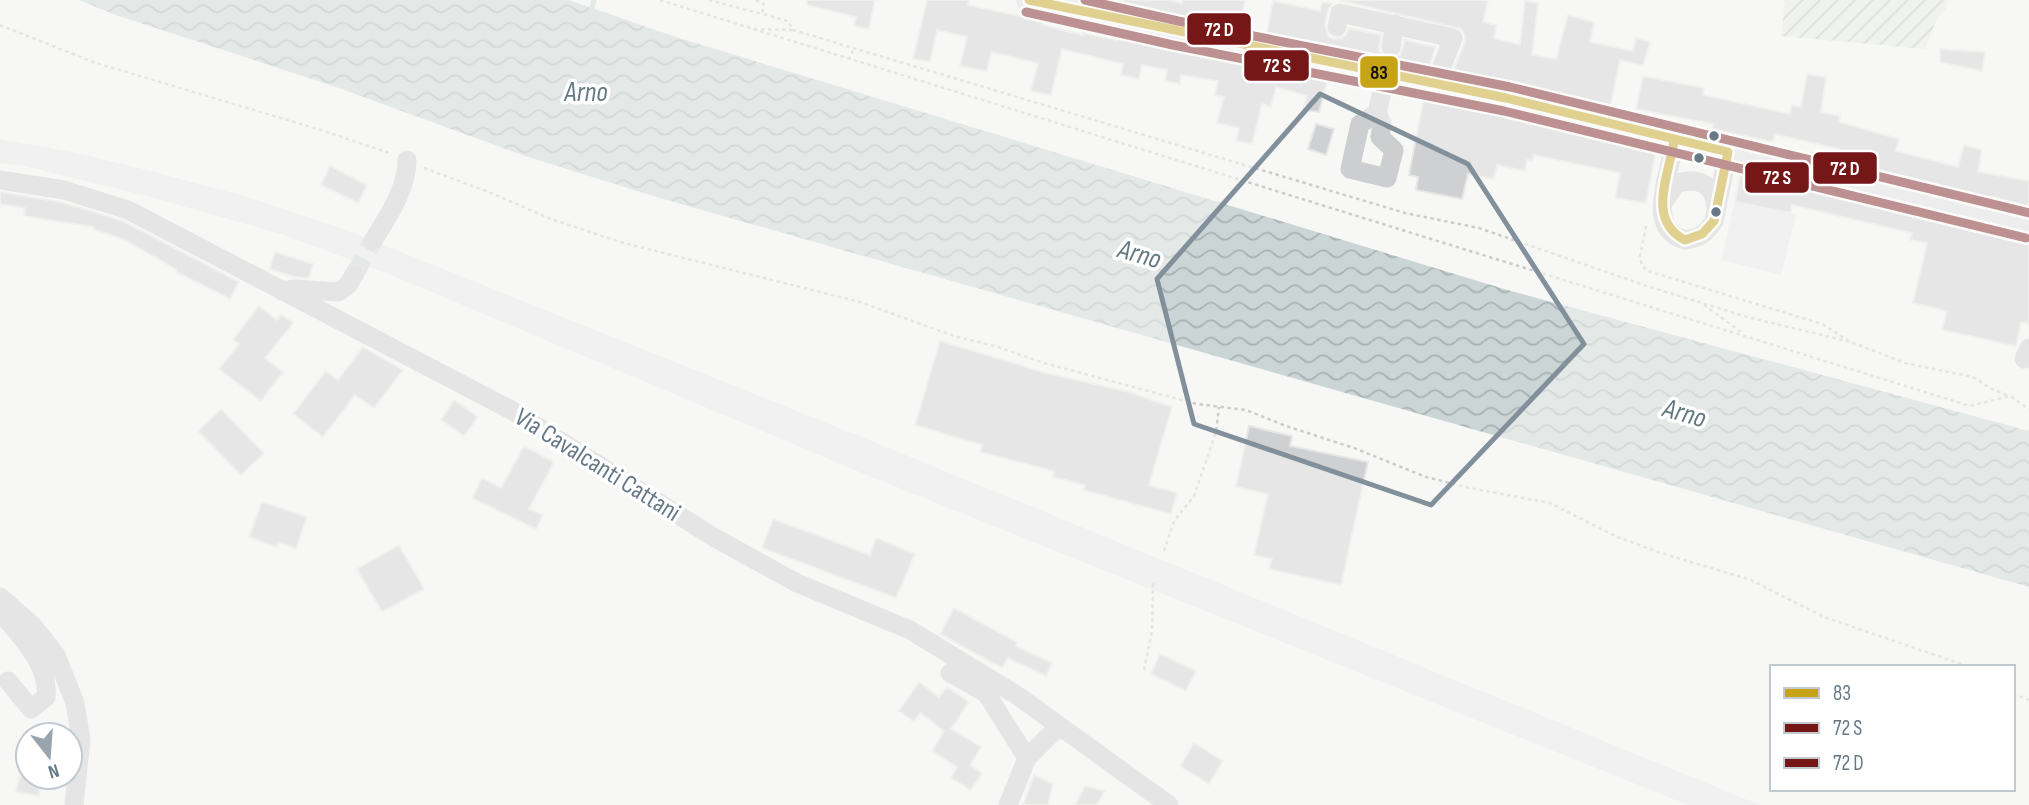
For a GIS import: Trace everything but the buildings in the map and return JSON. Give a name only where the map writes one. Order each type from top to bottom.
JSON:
[{"type":"main road","points":[[1029,0],[1175,33],[1507,99],[2029,226]]},
{"type":"street","points":[[1337,27],[1340,13],[1453,38],[1435,84]]},
{"type":"street","points":[[1391,47],[1395,24]]},
{"type":"street","points":[[1377,113],[1386,75]]},
{"type":"street","points":[[1674,141],[1662,209],[1667,230],[1685,240],[1694,239],[1709,229],[1717,212],[1728,152]]},
{"type":"street","points":[[373,241],[400,190],[407,171],[407,160]]},
{"type":"street","name":"Via Cavalcanti Cattani","points":[[0,180],[64,190],[128,210],[511,410],[715,538],[797,583],[910,630],[1018,696],[1168,805]]},
{"type":"street","points":[[1662,209],[1667,195],[1676,184],[1692,180],[1712,189],[1717,212]]},
{"type":"street","points":[[281,292],[295,289],[338,292],[348,285],[354,275]]},
{"type":"street","points":[[0,597],[32,625],[56,655],[75,703],[80,740],[74,805]]},
{"type":"street","points":[[0,611],[38,661],[48,683],[46,696],[31,709],[8,681]]},
{"type":"street","points":[[950,673],[986,693],[1027,758]]},
{"type":"street","points":[[1008,805],[1027,758],[1059,726]]},
{"type":"path","points":[[660,0],[1970,406],[2010,396]]},
{"type":"path","points":[[709,0],[788,21],[793,30]]},
{"type":"path","points":[[756,0],[764,4],[762,14]]},
{"type":"path","points":[[0,25],[93,62],[321,130],[407,160],[551,219],[620,242],[860,302],[954,337],[995,346],[1148,391],[1197,404],[1246,410],[1426,477],[1550,502],[1617,537],[1751,580],[1824,617],[1964,665]]},
{"type":"path","points":[[750,29],[793,30],[1405,213],[1479,228],[1747,317],[1851,342],[1905,363],[1973,377],[2010,396],[2027,409]]},
{"type":"path","points":[[849,60],[854,48]]},
{"type":"path","points":[[1662,209],[1650,214],[1644,234],[1640,256],[1642,266],[1648,271],[1822,324],[1851,342]]},
{"type":"path","points":[[1701,303],[1747,336]]},
{"type":"path","points":[[1164,551],[1174,521],[1194,496],[1216,432],[1219,407]]},
{"type":"path","points":[[1144,670],[1152,631],[1153,581]]},
{"type":"highlighted area","points":[[1320,94],[1468,164],[1584,344],[1431,505],[1194,424],[1157,279]]},
{"type":"shaded area","points":[[1785,0],[1948,0],[1946,9],[1937,18],[1925,49],[1781,36]]},
{"type":"shaded area","points":[[0,139],[77,153],[151,171],[244,196],[344,229],[891,449],[1760,805],[1688,805],[862,473],[391,275],[284,235],[143,195],[24,166],[0,163]]},
{"type":"shaded area","points":[[1743,166],[1785,175],[1777,211],[1796,214],[1781,275],[1721,260]]},
{"type":"water","name":"Arno","points":[[79,0],[569,0],[676,37],[1504,289],[2029,431],[2029,587],[663,199],[525,156],[333,86],[113,14]]},
{"type":"waterway","points":[[592,8],[594,0]]},
{"type":"tunnel","points":[[354,275],[373,241]]},
{"type":"transit line","name":"83","points":[[1029,0],[1506,98],[1728,152]]},
{"type":"transit line","points":[[1085,0],[1510,87],[2029,213]]},
{"type":"transit line","points":[[1026,12],[1173,45],[1504,111],[2026,238]]},
{"type":"transit line","name":"83","points":[[1674,141],[1665,182],[1663,209],[1666,221],[1673,231],[1685,240],[1702,234],[1714,221],[1728,152]]}]
